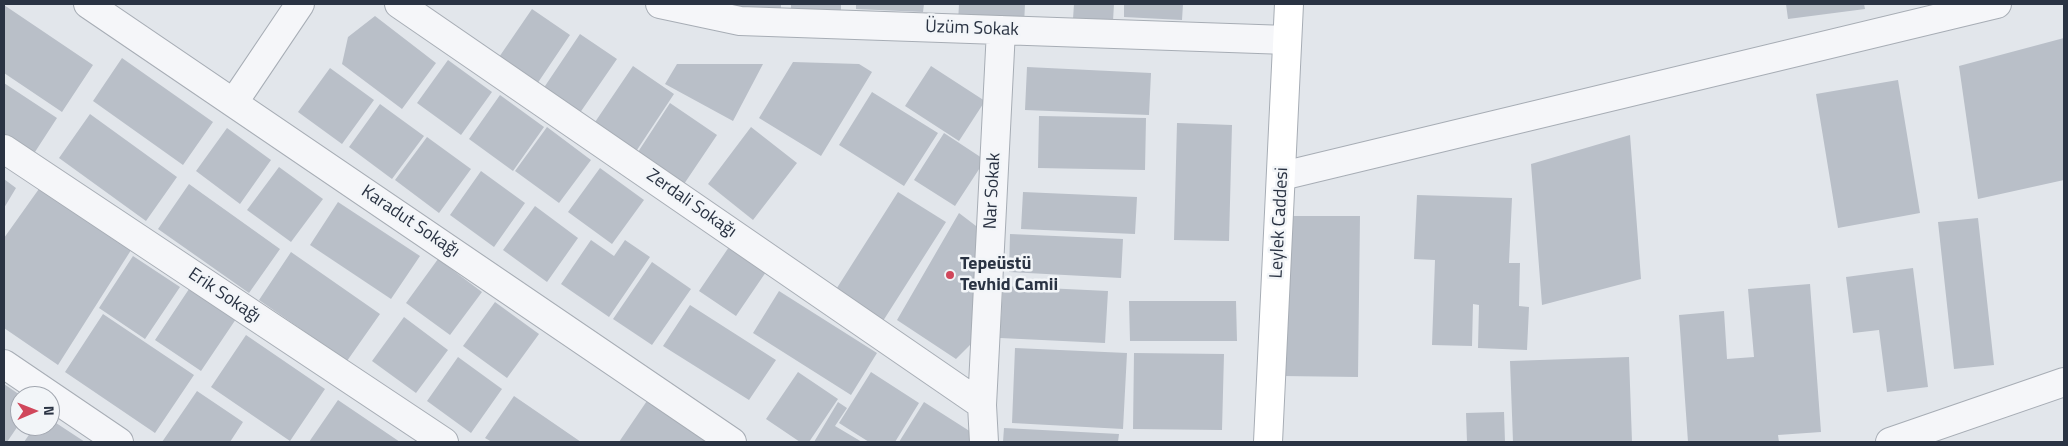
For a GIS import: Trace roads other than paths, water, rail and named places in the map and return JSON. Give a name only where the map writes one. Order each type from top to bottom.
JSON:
[{"type":"street","name":"Karadut Sokağı","points":[[88,4],[732,442]]},
{"type":"street","points":[[234,102],[300,4]]},
{"type":"street","name":"Zerdali Sokağı","points":[[400,4],[982,405]]},
{"type":"street","name":"Üzüm Sokak","points":[[660,4],[692,7],[740,21],[1287,40]]},
{"type":"street","name":"Leylek Caddesi","points":[[1268,442],[1289,4]]},
{"type":"street","points":[[1282,176],[1996,4]]},
{"type":"street","name":"Nar Sokak","points":[[984,442],[982,405],[1001,30]]},
{"type":"street","name":"Erik Sokağı","points":[[4,149],[444,442]]},
{"type":"street","points":[[4,364],[118,442]]},
{"type":"street","points":[[1890,442],[2064,382]]},
{"type":"place","name":"Tepeüstü Tevhid Camii","points":[[950,275]]}]
